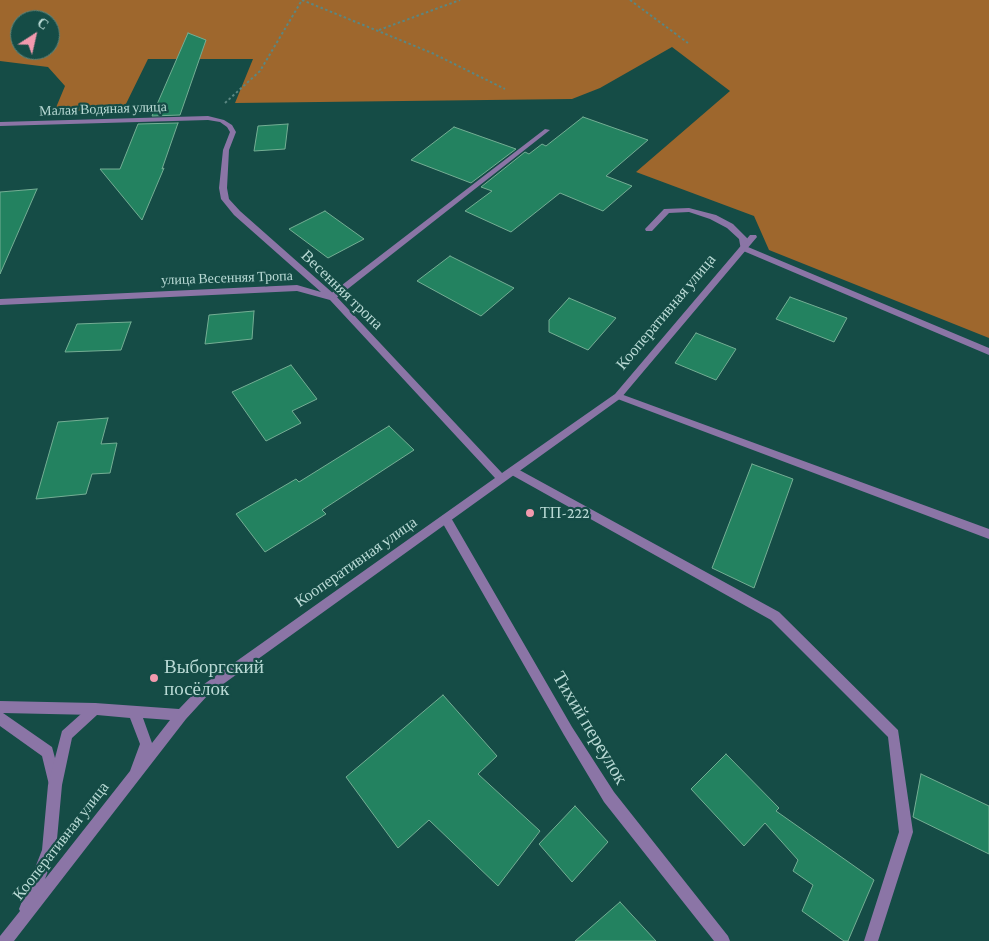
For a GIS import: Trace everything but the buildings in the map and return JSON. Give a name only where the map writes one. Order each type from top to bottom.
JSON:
[{"type":"street","name":"Малая Водяная улица","points":[[0,124],[208,118]]},
{"type":"street","name":"Весенняя тропа","points":[[208,118],[222,121],[230,126],[233,132],[226,150],[223,188],[225,199],[237,213],[332,297],[502,479]]},
{"type":"street","points":[[332,297],[546,130]]},
{"type":"street","points":[[649,229],[667,211],[689,210],[713,217],[730,226],[743,238],[744,248],[989,352]]},
{"type":"street","name":"Кооперативная улица","points":[[5,941],[182,715],[204,691],[618,396],[753,237]]},
{"type":"street","name":"улица Весенняя Тропа","points":[[0,302],[297,288],[332,297]]},
{"type":"street","points":[[618,396],[989,534]]},
{"type":"street","points":[[514,471],[775,616],[894,734],[906,832],[872,941]]},
{"type":"street","name":"Тихий переулок","points":[[446,519],[568,731],[610,796],[723,941]]},
{"type":"street","points":[[0,708],[95,709],[182,715]]},
{"type":"street","points":[[22,919],[49,850],[55,785],[66,736],[95,709]]},
{"type":"street","points":[[132,779],[146,744],[134,712]]},
{"type":"street","points":[[0,718],[47,752],[55,785]]},
{"type":"path","points":[[208,118],[260,71],[302,0],[432,53],[505,89]]},
{"type":"path","points":[[378,30],[460,0]]},
{"type":"path","points":[[630,0],[688,43]]},
{"type":"shaded area","points":[[0,0],[989,0],[989,338],[769,250],[754,216],[636,172],[730,91],[672,47],[600,88],[572,99],[235,103],[253,59],[148,59],[122,112],[55,110],[65,86],[48,67],[0,61]]},
{"type":"place","name":"ТП-222","points":[[530,513]]},
{"type":"place","name":"Выборгский посёлок","points":[[154,678]]}]
